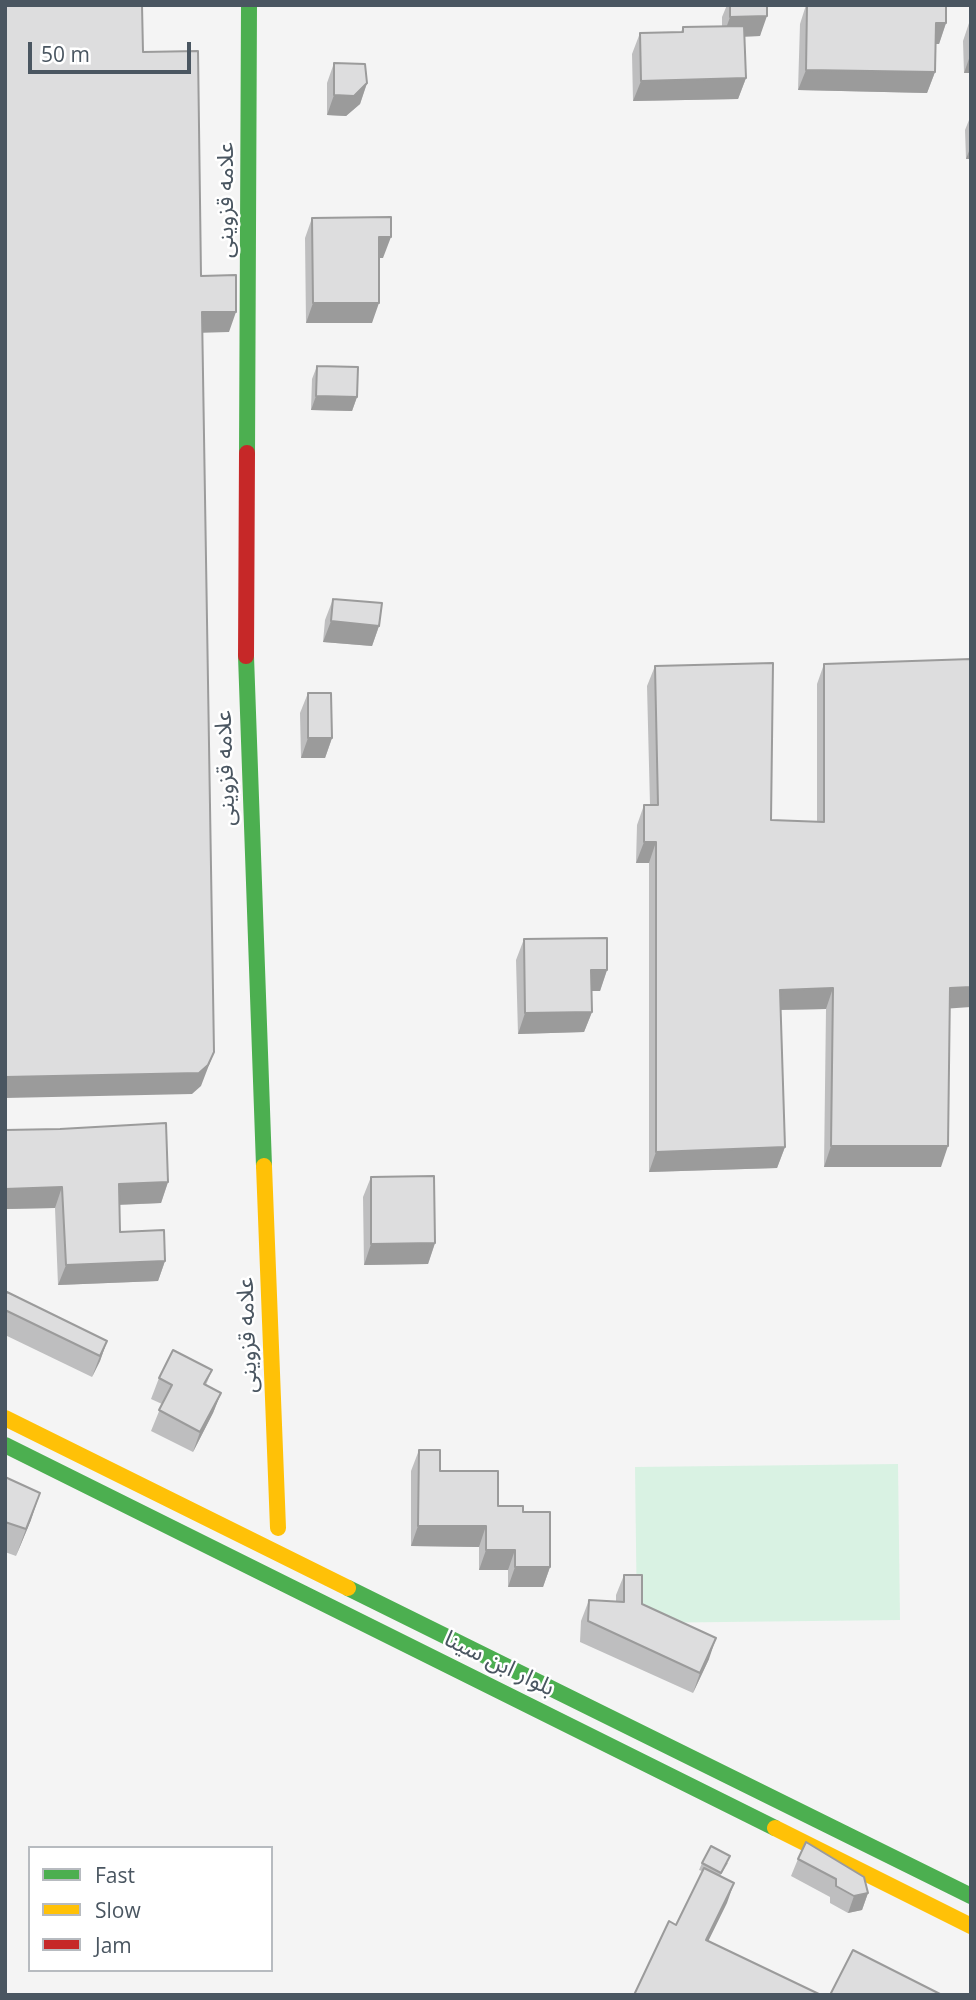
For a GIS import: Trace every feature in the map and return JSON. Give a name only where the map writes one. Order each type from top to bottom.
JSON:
[{"type":"street","name":"علامه قزوینی","points":[[249,5],[246,683],[278,1528]]},
{"type":"street","name":"بلوار ابن سینا","points":[[5,1418],[971,1896]]},
{"type":"street","name":"بلوار ابن سینا","points":[[5,1445],[971,1926]]},
{"type":"green space","points":[[898,1464],[900,1620],[637,1623],[635,1467]]},
{"type":"building","points":[[5,5],[142,5],[143,52],[198,51],[201,276],[236,275],[236,312],[202,312],[214,1052],[208,1065],[199,1073],[5,1077]]},
{"type":"building","points":[[730,5],[767,5],[767,16],[730,17]]},
{"type":"building","points":[[807,5],[946,5],[946,23],[936,23],[935,72],[806,70]]},
{"type":"building","points":[[744,26],[746,78],[641,81],[640,33],[683,32],[683,27]]},
{"type":"building","points":[[334,63],[365,64],[367,83],[354,96],[334,95]]},
{"type":"building","points":[[391,217],[391,237],[379,237],[379,303],[313,303],[312,218]]},
{"type":"building","points":[[317,366],[358,367],[357,397],[316,396]]},
{"type":"building","points":[[333,599],[382,603],[379,626],[331,621]]},
{"type":"building","points":[[971,659],[971,987],[950,988],[948,1146],[831,1146],[833,988],[780,990],[785,1147],[656,1152],[656,842],[644,842],[644,805],[658,805],[655,666],[773,663],[771,820],[824,822],[824,664]]},
{"type":"building","points":[[308,693],[331,693],[332,738],[308,738]]},
{"type":"building","points":[[607,938],[607,970],[591,970],[592,1012],[525,1013],[524,939]]},
{"type":"building","points":[[166,1123],[168,1182],[119,1184],[120,1232],[164,1230],[165,1261],[66,1265],[62,1187],[5,1189],[5,1130]]},
{"type":"building","points":[[434,1176],[435,1243],[371,1244],[371,1177]]},
{"type":"building","points":[[7,1292],[107,1341],[100,1356],[5,1310]]},
{"type":"building","points":[[173,1350],[212,1370],[204,1384],[221,1393],[200,1432],[159,1410],[172,1385],[159,1378]]},
{"type":"building","points":[[419,1450],[440,1450],[440,1471],[498,1471],[498,1506],[523,1506],[523,1512],[550,1512],[550,1567],[515,1567],[515,1550],[486,1550],[486,1526],[418,1526]]},
{"type":"building","points":[[5,1477],[40,1493],[26,1529],[5,1522]]},
{"type":"building","points":[[624,1575],[642,1575],[642,1604],[716,1638],[700,1673],[588,1621],[589,1600],[624,1602]]},
{"type":"building","points":[[806,1842],[864,1877],[868,1893],[854,1896],[836,1886],[836,1879],[798,1859]]},
{"type":"building","points":[[711,1846],[730,1856],[721,1873],[702,1863]]},
{"type":"building","points":[[704,1868],[734,1883],[706,1940],[821,1995],[634,1995],[669,1921],[676,1925]]},
{"type":"building","points":[[853,1950],[942,1995],[830,1995]]},
{"type":"traffic: fast","points":[[247,453],[249,5]]},
{"type":"traffic: fast","points":[[246,656],[264,1166]]},
{"type":"traffic: fast","points":[[5,1445],[775,1828]]},
{"type":"traffic: fast","points":[[348,1588],[971,1896]]},
{"type":"traffic: slow","points":[[264,1166],[278,1528]]},
{"type":"traffic: slow","points":[[5,1418],[348,1588]]},
{"type":"traffic: slow","points":[[775,1828],[971,1926]]},
{"type":"traffic: jam","points":[[246,656],[247,453]]}]
